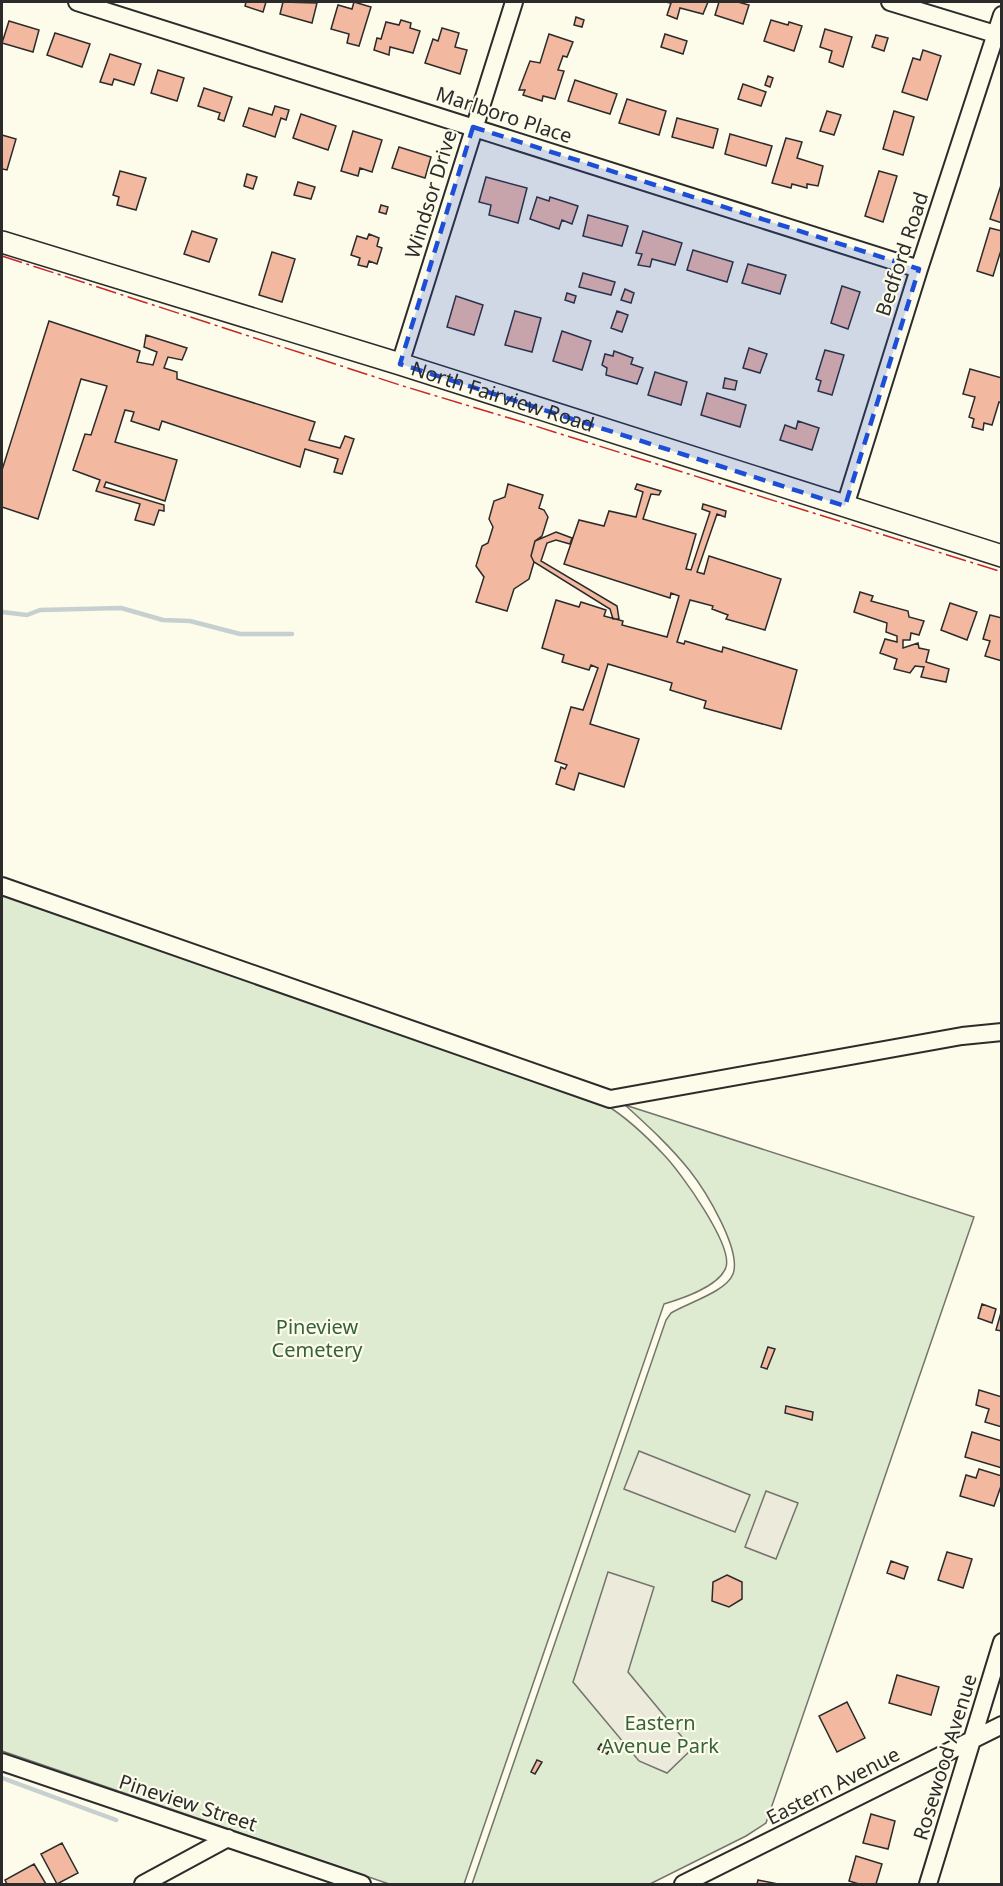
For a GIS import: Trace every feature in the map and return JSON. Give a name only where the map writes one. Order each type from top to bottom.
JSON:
[{"type":"main road","name":"North Fairview Road","points":[[2,242],[400,364],[1002,556]]},
{"type":"street","name":"Marlboro Place","points":[[77,2],[919,269]]},
{"type":"street","name":"Windsor Drive","points":[[400,364],[514,2]]},
{"type":"street","points":[[890,2],[995,34]]},
{"type":"street","name":"Bedford Road","points":[[844,506],[1002,15]]},
{"type":"street","points":[[2,886],[610,1099],[962,1036],[1002,1032]]},
{"type":"street","name":"Rosewood Avenue","points":[[928,1884],[1002,1642]]},
{"type":"street","name":"Eastern Avenue","points":[[683,1884],[1002,1725]]},
{"type":"street","name":"Pineview Street","points":[[2,1762],[362,1884]]},
{"type":"street","points":[[143,1884],[228,1838]]},
{"type":"highlighted area","points":[[473,127],[919,269],[845,506],[400,364]]},
{"type":"green space","name":"Pineview Cemetery","points":[[2,895],[606,1105],[637,1129],[673,1165],[704,1210],[722,1243],[726,1267],[722,1274],[699,1291],[664,1304],[464,1884],[389,1884],[2,1751]]},
{"type":"green space","name":"Eastern Avenue Park","points":[[625,1105],[974,1217],[766,1823],[746,1836],[650,1884],[472,1884],[666,1320],[671,1313],[715,1292],[733,1274],[732,1250],[720,1221],[704,1192],[675,1153]]},
{"type":"shaded area","points":[[639,1451],[750,1495],[735,1532],[624,1489]]},
{"type":"shaded area","points":[[766,1491],[798,1503],[776,1559],[745,1547]]},
{"type":"shaded area","points":[[608,1572],[654,1587],[628,1672],[692,1749],[667,1773],[639,1761],[573,1682]]},
{"type":"building","points":[[246,2],[266,2],[263,12],[245,6]]},
{"type":"building","points":[[283,2],[317,3],[312,23],[280,14]]},
{"type":"building","points":[[354,2],[371,7],[359,46],[347,43],[349,34],[331,29],[338,5],[352,9]]},
{"type":"building","points":[[665,2],[708,2],[703,14],[680,8],[677,19],[667,15],[671,3]]},
{"type":"building","points":[[719,2],[738,2],[749,5],[743,24],[715,15]]},
{"type":"building","points":[[576,17],[584,20],[582,27],[574,25]]},
{"type":"building","points":[[401,20],[411,23],[410,28],[420,31],[413,53],[390,47],[389,55],[374,50],[377,38],[381,39],[386,22],[399,25]]},
{"type":"building","points":[[771,20],[802,26],[794,51],[764,41]]},
{"type":"building","points":[[9,21],[39,30],[33,52],[2,43]]},
{"type":"building","points":[[442,28],[459,33],[455,47],[467,50],[460,74],[425,63],[433,39],[438,41]]},
{"type":"building","points":[[825,29],[852,37],[843,67],[829,62],[832,51],[820,47]]},
{"type":"building","points":[[55,33],[90,44],[82,67],[47,55]]},
{"type":"building","points":[[549,34],[573,42],[567,57],[563,56],[558,70],[564,71],[555,99],[543,96],[542,101],[523,95],[525,90],[519,90],[530,61],[540,63]]},
{"type":"building","points":[[665,34],[687,41],[683,54],[661,47]]},
{"type":"building","points":[[876,35],[888,38],[884,51],[872,47]]},
{"type":"building","points":[[923,50],[941,56],[927,100],[902,92],[913,58],[920,60]]},
{"type":"building","points":[[110,54],[141,64],[134,85],[114,79],[112,85],[100,82]]},
{"type":"building","points":[[158,70],[184,78],[177,101],[151,93]]},
{"type":"building","points":[[768,76],[773,78],[770,87],[765,85]]},
{"type":"building","points":[[575,80],[617,94],[610,114],[568,101]]},
{"type":"building","points":[[743,84],[766,92],[761,106],[738,99]]},
{"type":"building","points":[[204,88],[232,97],[224,121],[218,119],[220,113],[198,106]]},
{"type":"building","points":[[627,99],[666,111],[659,135],[619,123]]},
{"type":"building","points":[[275,106],[289,110],[286,120],[281,118],[275,137],[243,126],[249,108],[272,115]]},
{"type":"building","points":[[827,111],[841,115],[834,135],[820,131]]},
{"type":"building","points":[[894,111],[914,117],[903,155],[883,149]]},
{"type":"building","points":[[301,114],[336,126],[328,150],[293,138]]},
{"type":"building","points":[[677,118],[718,129],[713,148],[672,137]]},
{"type":"building","points":[[353,131],[382,140],[372,172],[360,168],[358,176],[341,171]]},
{"type":"building","points":[[730,134],[772,146],[766,166],[725,154]]},
{"type":"building","points":[[2,135],[16,139],[7,170],[2,169]]},
{"type":"building","points":[[786,138],[802,142],[797,158],[823,166],[818,186],[807,184],[807,188],[792,184],[791,188],[772,183]]},
{"type":"building","points":[[399,147],[431,157],[425,178],[392,168]]},
{"type":"building","points":[[120,171],[146,178],[136,210],[117,205],[119,197],[113,195]]},
{"type":"building","points":[[879,171],[897,176],[883,222],[865,216]]},
{"type":"building","points":[[247,174],[257,177],[253,189],[244,186]]},
{"type":"building","points":[[486,177],[527,188],[518,223],[489,215],[491,205],[479,202]]},
{"type":"building","points":[[298,182],[315,187],[311,199],[294,195]]},
{"type":"building","points":[[1002,182],[1002,223],[990,219]]},
{"type":"building","points":[[537,197],[549,201],[550,197],[578,206],[572,224],[562,220],[559,229],[530,219]]},
{"type":"building","points":[[381,205],[388,207],[386,214],[379,212]]},
{"type":"building","points":[[588,215],[628,226],[622,246],[583,236]]},
{"type":"building","points":[[990,228],[1002,231],[1002,247],[993,276],[977,271]]},
{"type":"building","points":[[192,231],[217,239],[209,262],[184,254]]},
{"type":"building","points":[[643,231],[682,243],[675,265],[652,259],[650,267],[638,265],[642,254],[636,253]]},
{"type":"building","points":[[369,234],[379,238],[377,246],[382,248],[377,264],[369,261],[367,267],[358,265],[360,258],[351,255],[357,236],[367,239]]},
{"type":"building","points":[[693,250],[733,262],[727,282],[687,270]]},
{"type":"building","points":[[272,252],[295,259],[282,302],[259,295]]},
{"type":"building","points":[[748,264],[786,275],[780,294],[742,283]]},
{"type":"building","points":[[583,273],[615,282],[611,295],[579,287]]},
{"type":"building","points":[[842,286],[860,292],[848,329],[831,323]]},
{"type":"building","points":[[625,289],[634,293],[631,303],[621,300]]},
{"type":"building","points":[[567,293],[576,296],[574,303],[565,300]]},
{"type":"building","points":[[456,296],[483,305],[474,335],[447,327]]},
{"type":"building","points":[[515,311],[541,318],[532,352],[505,345]]},
{"type":"building","points":[[617,311],[628,315],[622,332],[611,328]]},
{"type":"building","points":[[49,321],[140,351],[137,362],[153,365],[157,352],[144,347],[146,335],[187,348],[182,360],[168,357],[164,368],[177,372],[177,379],[315,422],[309,440],[340,448],[345,436],[354,439],[342,474],[334,472],[338,459],[305,449],[300,467],[162,421],[159,430],[131,421],[134,412],[125,410],[115,442],[177,460],[165,501],[106,482],[104,487],[164,505],[164,511],[159,510],[154,525],[135,520],[140,504],[96,491],[100,480],[73,470],[85,434],[91,435],[107,386],[81,379],[38,519],[2,507],[2,470]]},
{"type":"building","points":[[562,331],[591,341],[582,370],[553,361]]},
{"type":"building","points":[[749,348],[767,354],[760,373],[743,368]]},
{"type":"building","points":[[825,350],[844,355],[832,395],[818,391],[821,381],[816,379]]},
{"type":"building","points":[[614,351],[633,358],[631,364],[643,368],[637,384],[606,375],[607,368],[602,365],[605,354],[613,356]]},
{"type":"building","points":[[970,369],[1002,378],[1002,403],[999,402],[992,425],[984,423],[983,430],[972,427],[974,419],[969,417],[975,397],[963,394]]},
{"type":"building","points":[[655,372],[687,382],[681,405],[648,395]]},
{"type":"building","points":[[725,378],[737,381],[735,390],[723,388]]},
{"type":"building","points":[[707,393],[746,405],[740,427],[701,415]]},
{"type":"building","points":[[798,421],[819,428],[812,450],[780,440],[785,425],[796,429]]},
{"type":"building","points":[[508,484],[543,495],[539,508],[544,510],[548,517],[542,536],[535,541],[531,556],[534,562],[529,579],[514,589],[507,611],[476,602],[484,577],[476,566],[482,546],[488,543],[493,527],[489,519],[494,501],[505,497]]},
{"type":"building","points":[[637,484],[661,491],[659,495],[651,494],[643,519],[696,534],[686,569],[691,570],[710,512],[702,509],[703,504],[726,511],[725,517],[717,514],[697,572],[704,574],[709,556],[781,579],[765,630],[726,619],[728,615],[712,609],[713,606],[690,600],[677,642],[684,644],[685,641],[722,652],[723,647],[797,670],[781,729],[704,708],[706,701],[670,690],[672,683],[608,664],[590,724],[639,739],[624,787],[579,773],[574,790],[556,784],[561,767],[565,769],[567,765],[555,761],[571,707],[583,710],[598,668],[591,665],[589,670],[562,662],[564,655],[542,648],[556,600],[579,607],[581,602],[606,610],[604,616],[623,621],[622,625],[667,637],[679,596],[671,593],[670,598],[564,564],[579,520],[604,526],[609,511],[636,517],[643,492],[635,489]]},
{"type":"building","points":[[556,532],[572,538],[570,544],[556,540],[547,543],[541,561],[617,606],[619,619],[613,619],[610,609],[534,562],[531,556],[535,541]]},
{"type":"building","points":[[860,592],[873,596],[871,601],[908,611],[909,617],[924,621],[919,635],[911,633],[910,640],[903,640],[903,648],[918,643],[919,648],[929,650],[926,662],[949,669],[946,682],[921,677],[924,667],[915,666],[910,673],[894,669],[897,659],[880,653],[885,639],[897,642],[897,636],[886,632],[887,623],[854,612]]},
{"type":"building","points":[[950,603],[977,612],[967,640],[941,630]]},
{"type":"building","points":[[990,615],[1002,618],[1002,661],[985,656],[990,641],[983,639]]},
{"type":"building","points":[[982,1304],[996,1309],[992,1323],[978,1318]]},
{"type":"building","points":[[1002,1309],[1002,1331],[996,1330]]},
{"type":"building","points":[[768,1347],[775,1349],[767,1369],[761,1367]]},
{"type":"building","points":[[979,1390],[1002,1397],[1002,1427],[985,1422],[989,1409],[976,1405]]},
{"type":"building","points":[[786,1406],[813,1412],[812,1420],[785,1413]]},
{"type":"building","points":[[972,1432],[1002,1441],[1002,1468],[965,1457]]},
{"type":"building","points":[[979,1469],[1002,1476],[1002,1483],[994,1506],[960,1496],[966,1475],[976,1478]]},
{"type":"building","points":[[947,1552],[972,1559],[963,1588],[938,1580]]},
{"type":"building","points":[[891,1561],[908,1567],[904,1579],[887,1573]]},
{"type":"building","points":[[727,1575],[742,1582],[742,1599],[729,1607],[712,1601],[713,1582]]},
{"type":"building","points":[[897,1675],[939,1687],[931,1715],[889,1703]]},
{"type":"building","points":[[847,1702],[865,1738],[837,1752],[819,1716]]},
{"type":"building","points":[[601,1744],[610,1749],[607,1754],[598,1749]]},
{"type":"building","points":[[537,1760],[542,1762],[535,1774],[531,1772]]},
{"type":"building","points":[[871,1814],[895,1821],[888,1849],[863,1843]]},
{"type":"building","points":[[62,1843],[78,1873],[57,1884],[41,1854]]},
{"type":"building","points":[[856,1856],[882,1864],[876,1884],[859,1884],[849,1881]]},
{"type":"building","points":[[34,1864],[46,1884],[7,1884],[5,1880]]},
{"type":"building","points":[[758,1880],[778,1884],[757,1884]]},
{"type":"waterway","points":[[2,612],[27,615],[40,610],[121,608],[163,620],[190,621],[240,634],[292,634]]},
{"type":"waterway","points":[[2,1778],[116,1820]]},
{"type":"power","points":[[2,256],[403,386],[1002,572]]}]
